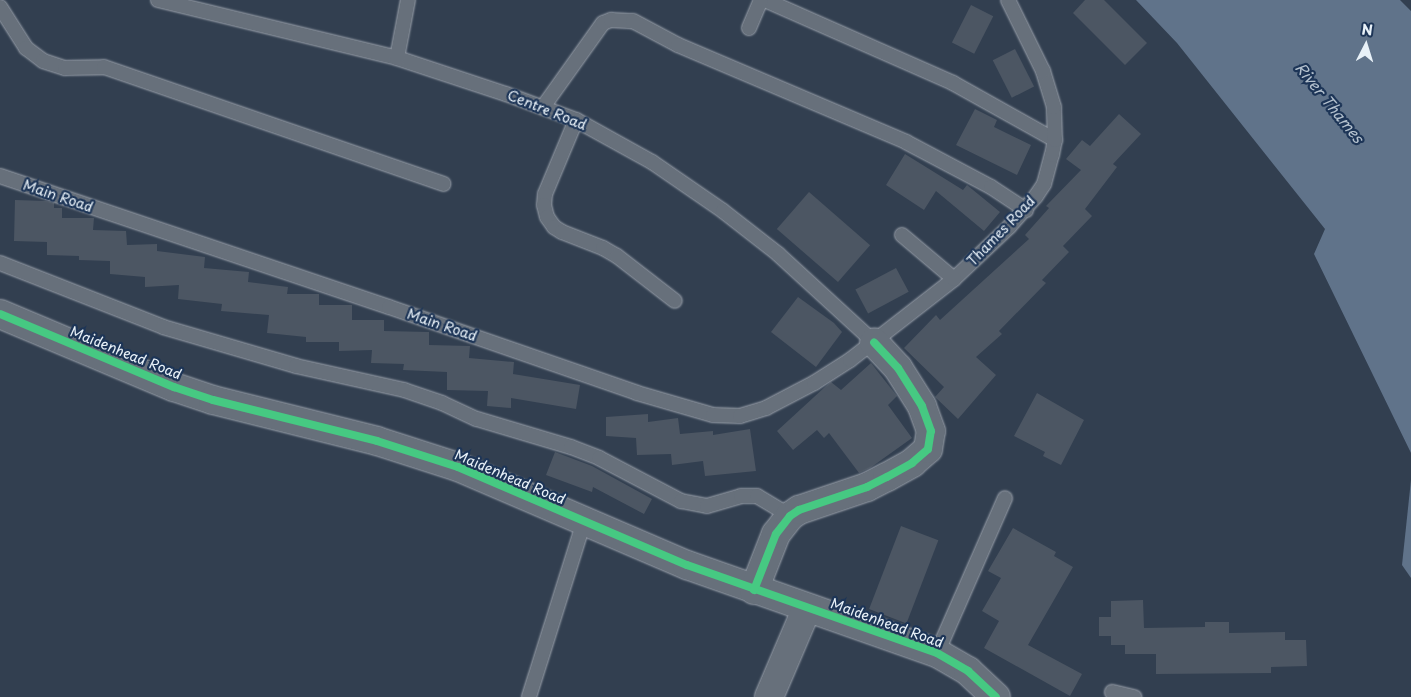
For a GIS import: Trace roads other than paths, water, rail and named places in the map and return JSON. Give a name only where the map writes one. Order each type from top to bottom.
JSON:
[{"type":"street","name":"Maidenhead Road","points":[[0,314],[174,387],[254,412],[377,441],[458,468],[687,565],[937,653],[968,671],[996,697]]},
{"type":"street","points":[[754,590],[776,534],[790,516],[805,507],[853,492],[887,477],[912,464],[928,449],[931,431],[922,406],[898,368],[874,342]]},
{"type":"street","points":[[769,697],[807,608]]},
{"type":"lane","points":[[11,0],[0,6],[26,48],[43,61],[66,68],[104,67],[443,184]]},
{"type":"lane","name":"Centre Road","points":[[158,0],[396,58],[543,107],[576,120],[652,162],[722,211],[800,274],[874,342]]},
{"type":"lane","points":[[396,58],[408,0]]},
{"type":"lane","points":[[749,28],[761,0]]},
{"type":"lane","points":[[765,0],[953,83],[1055,140]]},
{"type":"lane","name":"Thames Road","points":[[874,342],[954,279],[1026,210],[1044,184],[1055,140],[1054,108],[1046,80],[1025,30],[1008,0]]},
{"type":"lane","points":[[543,107],[603,23],[616,19],[632,21],[686,48],[906,142],[991,187],[1026,210]]},
{"type":"lane","points":[[576,120],[545,194],[544,205],[548,217],[554,227],[562,232],[603,248],[617,256],[675,302]]},
{"type":"lane","name":"Main Road","points":[[0,176],[637,393],[713,415],[740,416],[766,408],[832,372],[874,342]]},
{"type":"lane","points":[[902,235],[954,279]]},
{"type":"lane","points":[[0,263],[163,327],[296,366],[404,390],[442,402],[478,419],[571,447],[599,458],[681,501],[707,506],[741,496],[757,496],[790,516]]},
{"type":"lane","points":[[937,653],[1004,498]]},
{"type":"lane","points":[[529,697],[584,521]]},
{"type":"lane","points":[[1112,692],[1134,697]]},
{"type":"water","name":"River Thames","points":[[1136,0],[1400,0],[1411,11],[1411,453],[1314,254],[1325,229],[1177,43]]},
{"type":"water","points":[[1411,480],[1411,578],[1402,565]]}]
